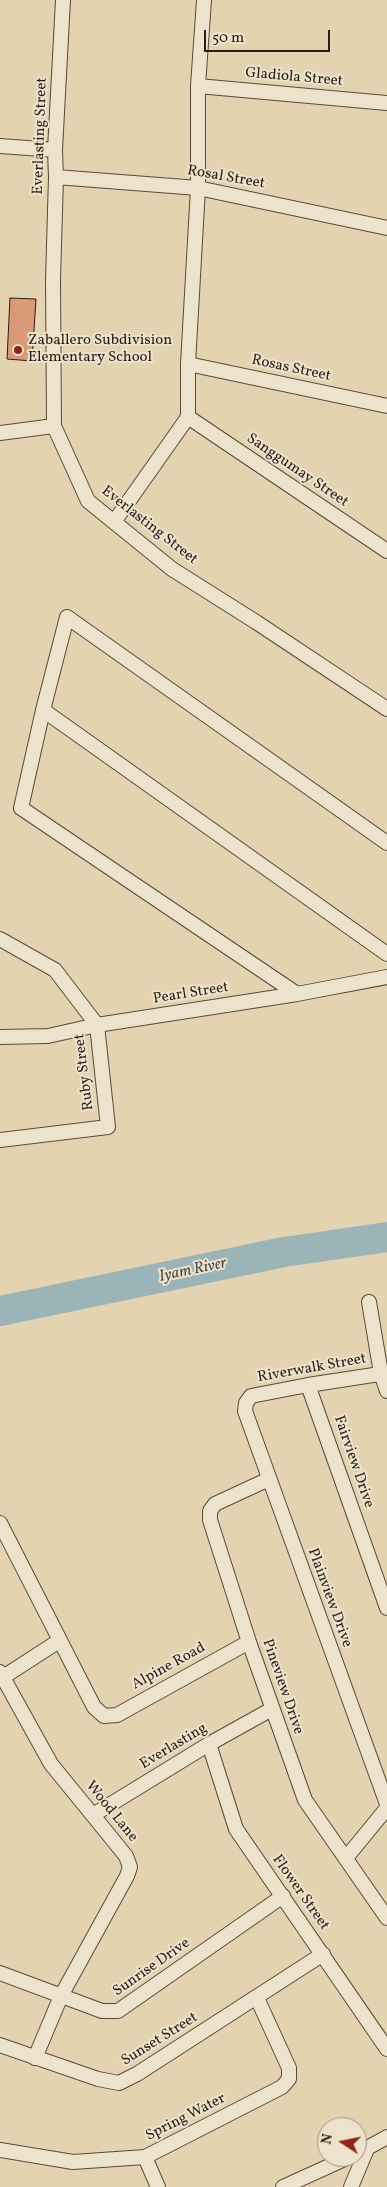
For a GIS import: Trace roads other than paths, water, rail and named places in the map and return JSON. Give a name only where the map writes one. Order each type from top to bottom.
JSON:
[{"type":"street","name":"Everlasting Street","points":[[63,0],[55,150],[53,280],[54,426],[88,501],[172,569],[387,709]]},
{"type":"street","points":[[114,522],[188,417],[188,364],[198,188],[198,86],[204,0]]},
{"type":"street","name":"Gladiola Street","points":[[198,86],[387,103]]},
{"type":"street","points":[[0,146],[55,150]]},
{"type":"street","name":"Rosal Street","points":[[56,177],[198,188],[387,228]]},
{"type":"street","name":"Rosas Street","points":[[188,364],[387,406]]},
{"type":"street","name":"Sanggumay Street","points":[[188,417],[387,551]]},
{"type":"street","points":[[0,433],[54,426]]},
{"type":"street","points":[[297,994],[21,808],[43,710],[67,618],[387,843]]},
{"type":"street","points":[[43,710],[387,954]]},
{"type":"street","name":"Ruby Street","points":[[0,939],[55,970],[97,1025],[108,1127],[0,1140]]},
{"type":"street","name":"Pearl Street","points":[[0,1037],[48,1036],[97,1025],[297,994],[387,977]]},
{"type":"street","points":[[369,1302],[387,1391]]},
{"type":"street","name":"Riverwalk Street","points":[[246,1403],[251,1396],[384,1373]]},
{"type":"street","name":"Fairview Drive","points":[[308,1385],[387,1608]]},
{"type":"street","name":"Plainview Drive","points":[[246,1403],[245,1411],[268,1480],[387,1804]]},
{"type":"street","name":"Pineview Drive","points":[[268,1480],[215,1504],[210,1511],[210,1520],[249,1642],[305,1800],[387,1918]]},
{"type":"street","points":[[0,1523],[59,1641],[1,1676]]},
{"type":"street","name":"Alpine Road","points":[[59,1641],[94,1707],[104,1716],[117,1714],[249,1642]]},
{"type":"street","name":"Wood Lane","points":[[1,1676],[51,1764],[126,1856],[130,1867],[127,1876],[61,1996],[35,2058]]},
{"type":"street","name":"Everlasting","points":[[93,1815],[208,1744],[272,1709]]},
{"type":"street","name":"Flower Street","points":[[208,1744],[236,1829],[387,2049]]},
{"type":"street","points":[[346,1858],[387,1808]]},
{"type":"street","name":"Sunrise Drive","points":[[0,1973],[102,2011],[118,2012],[282,1896]]},
{"type":"street","name":"Sunset Street","points":[[0,2045],[98,2079],[119,2083],[137,2074],[323,1954]]},
{"type":"street","name":"Spring Water","points":[[0,2150],[73,2162],[145,2158],[282,2087],[289,2079],[289,2068],[257,1998]]},
{"type":"street","points":[[367,2148],[387,2138]]},
{"type":"street","points":[[145,2158],[158,2187]]},
{"type":"street","points":[[283,2187],[327,2167]]},
{"type":"street","points":[[351,2187],[357,2167]]},
{"type":"waterway","name":"Iyam River","points":[[0,1311],[284,1252],[387,1237]]},
{"type":"place","name":"Zaballero Subdivision Elementary School","points":[[18,350]]}]
